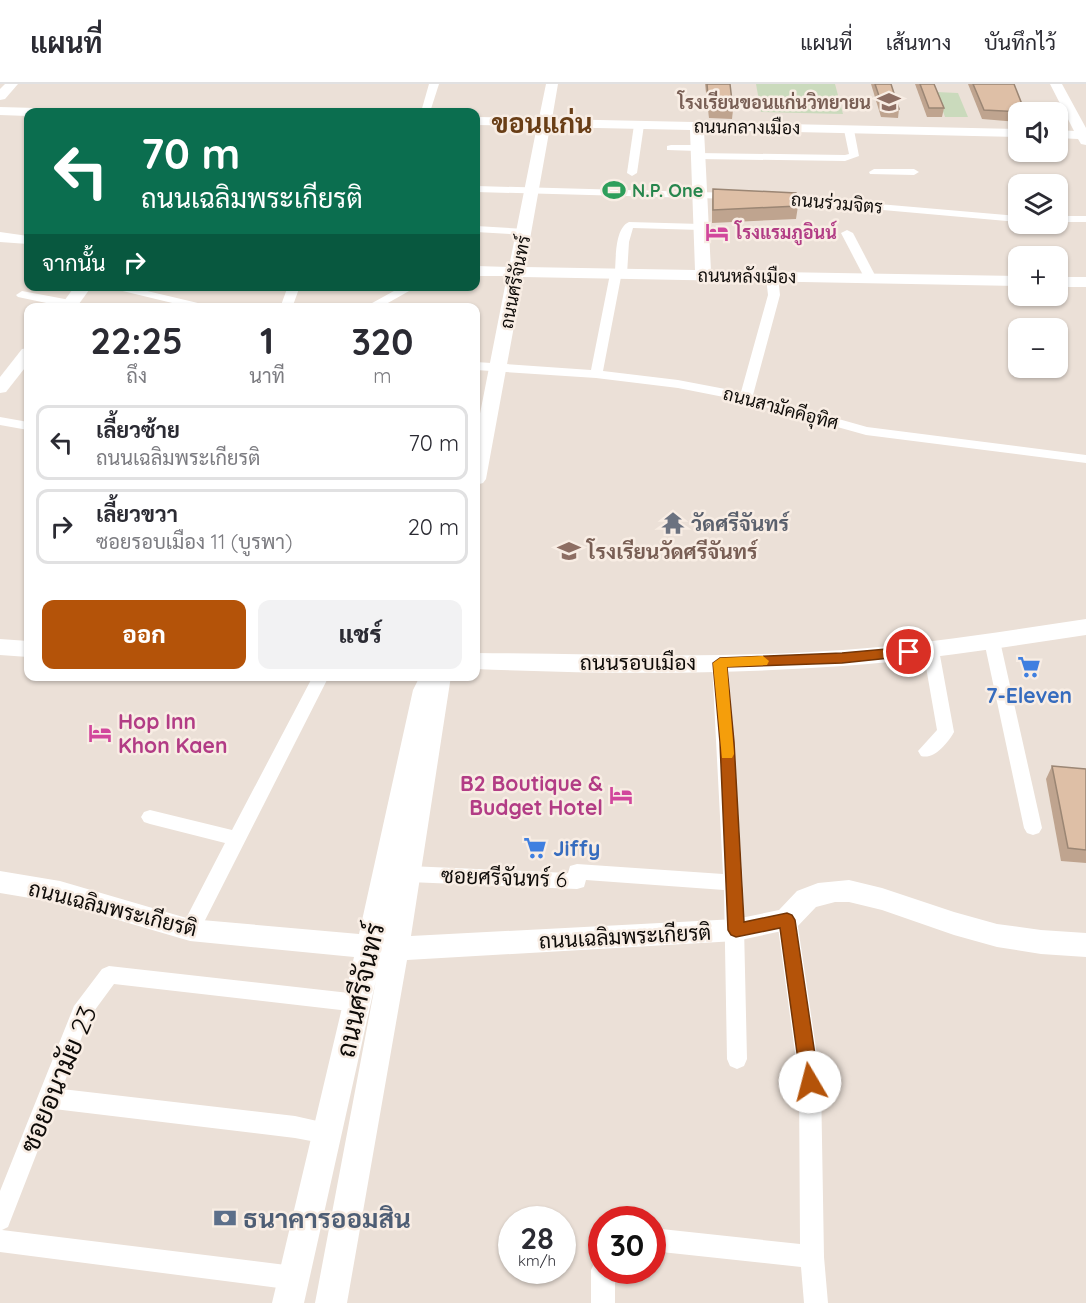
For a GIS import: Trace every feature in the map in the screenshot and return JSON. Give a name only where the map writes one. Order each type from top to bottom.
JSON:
[{"type":"main road","points":[[0,96],[12,84]]},
{"type":"main road","name":"ถนนศรีจันทร์","points":[[480,459],[552,84]]},
{"type":"main road","points":[[1056,84],[1085,137]]},
{"type":"main road","points":[[0,111],[24,112]]},
{"type":"main road","name":"ถนนกลางเมือง","points":[[480,120],[1008,133]]},
{"type":"main road","points":[[697,126],[703,275]]},
{"type":"main road","points":[[1068,135],[1085,137]]},
{"type":"main road","points":[[0,237],[24,240]]},
{"type":"main road","name":"ถนนหลังเมือง","points":[[480,271],[1008,281]]},
{"type":"main road","points":[[1068,282],[1086,282]]},
{"type":"main road","points":[[70,303],[80,291]]},
{"type":"main road","points":[[0,387],[24,358]]},
{"type":"main road","name":"ถนนรอบเมือง","points":[[480,661],[720,663],[842,658],[931,650],[1086,627]]},
{"type":"main road","points":[[0,647],[24,649]]},
{"type":"main road","name":"ถนนศรีจันทร์","points":[[331,1303],[369,1101],[383,948],[424,690],[428,681]]},
{"type":"main road","name":"ถนนศรีจันทร์","points":[[291,1291],[358,1003],[383,948],[409,874],[440,681]]},
{"type":"main road","name":"ถนนเฉลิมพระเกียรติ","points":[[0,882],[60,892],[190,930],[383,948],[736,930],[787,920]]},
{"type":"main road","points":[[787,920],[802,900],[836,890],[876,898],[969,929],[1060,944],[1086,945]]},
{"type":"main road","points":[[336,1097],[369,1101]]},
{"type":"street","points":[[426,108],[434,84]]},
{"type":"street","points":[[632,173],[639,125]]},
{"type":"street","points":[[849,130],[854,156]]},
{"type":"street","points":[[671,148],[698,152],[845,158],[854,156],[872,164],[875,176],[914,172]]},
{"type":"street","points":[[480,189],[745,196]]},
{"type":"street","name":"ถนนร่วมจิตร","points":[[767,198],[1008,219]]},
{"type":"street","points":[[1068,219],[1086,219]]},
{"type":"street","points":[[596,374],[623,242],[629,225],[701,227]]},
{"type":"street","points":[[480,229],[525,232]]},
{"type":"street","points":[[847,233],[871,279]]},
{"type":"street","points":[[746,397],[774,295],[772,277]]},
{"type":"street","points":[[131,291],[189,303]]},
{"type":"street","points":[[379,303],[404,291]]},
{"type":"street","points":[[22,296],[54,303]]},
{"type":"street","name":"ถนนสามัคคีอุทิศ","points":[[480,366],[596,374],[678,384],[746,397],[866,431],[1086,459]]},
{"type":"street","points":[[0,421],[24,425]]},
{"type":"street","points":[[992,641],[1033,828]]},
{"type":"street","points":[[927,751],[946,732],[931,650]]},
{"type":"street","points":[[720,663],[734,883],[737,1059]]},
{"type":"street","points":[[190,930],[318,681]]},
{"type":"street","points":[[150,817],[238,839]]},
{"type":"street","name":"ซอยศรีจันทร์ 6","points":[[409,874],[577,881],[577,872],[734,883]]},
{"type":"street","points":[[787,920],[810,1082],[812,1257],[816,1303]]},
{"type":"street","name":"ซอยอนามัย 23","points":[[0,1219],[81,1013],[109,975],[358,1003]]},
{"type":"street","points":[[47,1098],[296,1127],[327,1133]]},
{"type":"street","points":[[0,1241],[291,1291]]},
{"type":"street","points":[[666,1241],[812,1257]]},
{"type":"street","points":[[603,1284],[603,1303]]},
{"type":"green space","points":[[756,84],[835,84],[843,114],[761,112]]},
{"type":"green space","points":[[936,92],[958,93],[968,117],[945,117]]},
{"type":"building","points":[[707,84],[730,84],[733,110],[709,109]]},
{"type":"building","points":[[875,84],[891,84],[899,109],[883,108]]},
{"type":"building","points":[[920,84],[934,84],[944,108],[929,108]]},
{"type":"building","points":[[973,84],[1014,84],[1021,102],[1008,102],[1008,111],[984,110]]},
{"type":"building","points":[[713,189],[796,193],[798,206],[713,210]]},
{"type":"building","points":[[1052,766],[1086,769],[1086,850],[1068,848]]},
{"type":"slow traffic","points":[[727,754],[720,663],[763,661]]},
{"type":"place","name":"โรงเรียนขอนแก่นวิทยายน","points":[[889,102]]},
{"type":"place","name":"N.P. One","points":[[614,190]]},
{"type":"place","name":"โรงแรมภูอินน์","points":[[717,232]]},
{"type":"place","name":"วัดศรีจันทร์","points":[[673,523]]},
{"type":"place","name":"โรงเรียนวัดศรีจันทร์","points":[[569,551]]},
{"type":"place","name":"7-Eleven","points":[[1029,667]]},
{"type":"place","name":"Hop Inn Khon Kaen","points":[[100,733]]},
{"type":"place","name":"B2 Boutique & Budget Hotel","points":[[621,795]]},
{"type":"place","name":"Jiffy","points":[[535,848]]},
{"type":"place","name":"ธนาคารออมสิน","points":[[225,1218]]},
{"type":"district","name":"ขอนแก่น","points":[[542,123]]},
{"type":"route","points":[[810,1082],[787,920],[736,930],[727,742],[720,663],[842,658],[909,652]]}]
